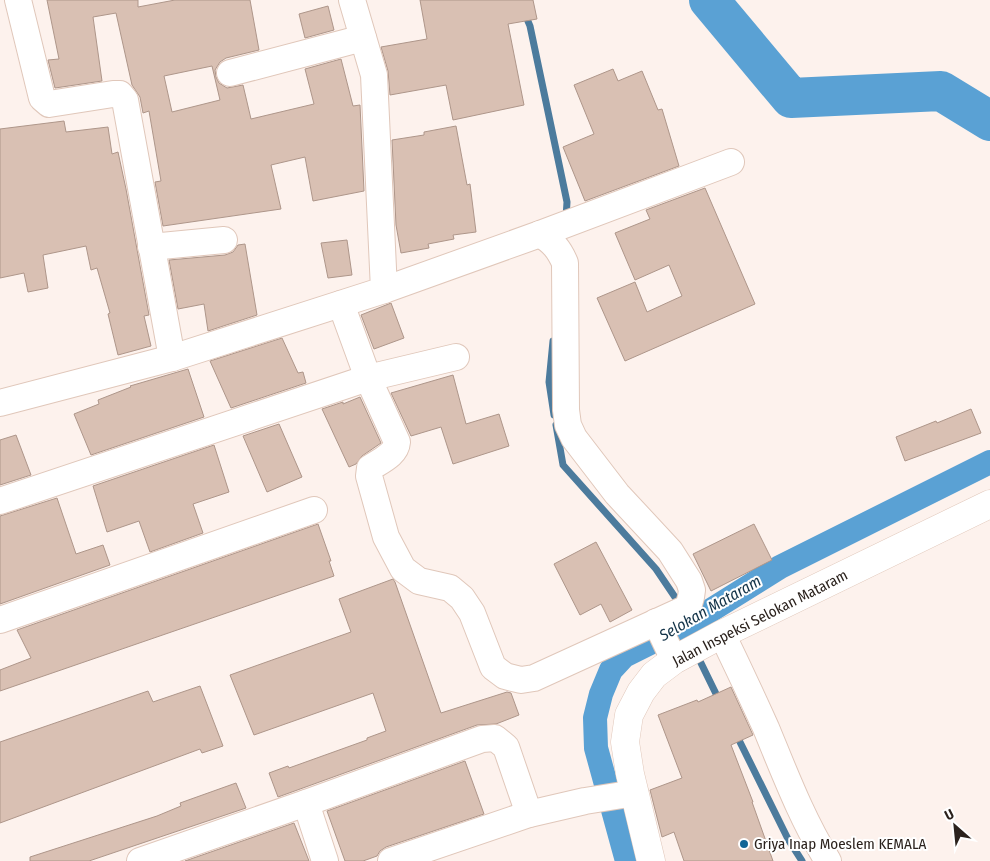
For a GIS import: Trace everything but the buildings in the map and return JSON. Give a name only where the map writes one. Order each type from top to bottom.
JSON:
[{"type":"street","points":[[18,0],[42,98],[49,104],[120,94],[125,100],[172,358]]},
{"type":"street","points":[[352,0],[374,75],[384,290]]},
{"type":"street","points":[[230,74],[363,38]]},
{"type":"street","points":[[0,403],[172,358],[384,290],[731,162]]},
{"type":"street","points":[[341,304],[368,378],[397,442],[396,448],[392,453],[370,468],[370,484],[386,537],[403,569],[419,581],[450,588],[462,598],[472,613],[493,667],[505,676],[521,680],[668,642],[689,604],[692,590],[670,551],[617,494],[574,438],[568,425],[565,263],[560,252],[551,241],[549,230]]},
{"type":"street","points":[[151,247],[224,240]]},
{"type":"street","points":[[0,501],[368,378],[456,357]]},
{"type":"street","points":[[0,620],[314,510]]},
{"type":"street","name":"Jalan Inspeksi Selokan Mataram","points":[[651,861],[626,794],[630,774],[625,742],[629,715],[640,692],[654,675],[668,642],[717,637],[978,510]]},
{"type":"street","points":[[717,637],[746,682],[795,799],[828,861]]},
{"type":"street","points":[[140,861],[482,739],[495,738],[506,747],[529,814]]},
{"type":"street","points":[[391,861],[529,814],[626,794]]},
{"type":"street","points":[[306,803],[325,861]]},
{"type":"waterway","points":[[519,0],[530,26],[567,202],[566,218]]},
{"type":"waterway","points":[[709,0],[791,98],[941,91],[990,121]]},
{"type":"waterway","points":[[553,341],[549,382],[554,415]]},
{"type":"waterway","points":[[556,425],[563,465],[656,569],[681,606]]},
{"type":"waterway","name":"Selokan Mataram","points":[[627,861],[596,748],[595,718],[601,694],[611,670],[624,656],[692,622],[780,567],[990,462]]},
{"type":"waterway","points":[[687,614],[692,622],[696,642]]},
{"type":"waterway","points":[[698,652],[700,661],[720,702]]},
{"type":"waterway","points":[[736,734],[788,839],[802,861]]},
{"type":"place","name":"Griya Inap Moeslem KEMALA","points":[[744,844]]}]
